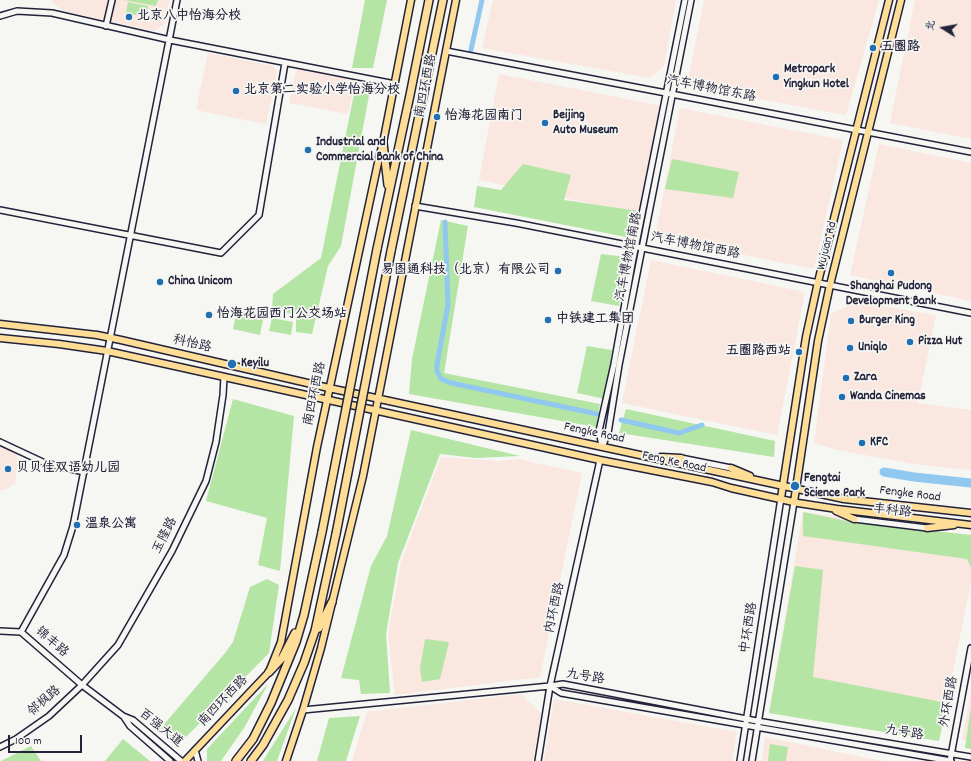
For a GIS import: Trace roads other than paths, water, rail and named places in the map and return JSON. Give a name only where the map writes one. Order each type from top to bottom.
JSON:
[{"type":"highway","name":"南四环西路","points":[[304,615],[322,532],[377,249],[429,0]]},
{"type":"highway","name":"南四环西路","points":[[311,642],[326,586],[391,251],[442,0]]},
{"type":"highway","points":[[383,143],[389,191]]},
{"type":"highway","points":[[251,761],[263,745],[288,700],[311,642],[332,602]]},
{"type":"highway","points":[[269,672],[282,658],[304,615]]},
{"type":"highway","points":[[236,761],[253,739],[277,692],[296,642],[304,615]]},
{"type":"main road","name":"南四环西路","points":[[185,761],[269,672],[281,642],[326,400],[383,143],[411,0]]},
{"type":"main road","name":"南四环西路","points":[[286,761],[321,648],[363,476],[456,0]]},
{"type":"main road","name":"Wujuan Rd","points":[[783,486],[806,338],[818,282],[889,0]]},
{"type":"main road","name":"Wujuan Rd","points":[[794,502],[818,341],[867,132],[901,0]]},
{"type":"main road","name":"科怡路","points":[[0,324],[109,338],[378,399]]},
{"type":"main road","name":"科怡路","points":[[0,338],[107,351],[375,411]]},
{"type":"main road","name":"Fengke Road","points":[[378,399],[844,499],[971,513]]},
{"type":"main road","name":"Feng Ke Road","points":[[375,411],[600,460],[712,482],[731,488],[794,502],[828,508],[971,525]]},
{"type":"main road","points":[[653,458],[661,456],[681,458]]},
{"type":"main road","points":[[731,468],[757,480]]},
{"type":"main road","points":[[781,498],[783,486]]},
{"type":"main road","points":[[828,508],[854,518]]},
{"type":"main road","points":[[927,528],[963,524]]},
{"type":"street","points":[[106,26],[112,0]]},
{"type":"street","points":[[22,632],[64,555],[73,526],[177,0]]},
{"type":"street","name":"汽车博物馆南路","points":[[602,447],[600,431],[685,0]]},
{"type":"street","name":"汽车博物馆南路","points":[[602,447],[608,434],[619,365],[691,0]]},
{"type":"street","points":[[0,16],[17,10],[52,13],[170,40],[395,84]]},
{"type":"street","name":"汽车博物馆东路","points":[[446,51],[971,152]]},
{"type":"street","points":[[0,210],[221,253],[259,215],[285,63]]},
{"type":"street","name":"汽车博物馆西路","points":[[415,206],[509,222],[971,313]]},
{"type":"street","name":"玉隆路","points":[[82,685],[118,645],[172,551],[206,481],[216,442],[223,395],[224,377]]},
{"type":"street","points":[[0,442],[45,463],[84,472]]},
{"type":"street","points":[[681,458],[731,468]]},
{"type":"street","name":"内环西路","points":[[538,761],[550,686],[600,460]]},
{"type":"street","name":"中环西路","points":[[740,761],[781,498]]},
{"type":"street","name":"中环西路","points":[[752,761],[757,721],[794,502]]},
{"type":"street","name":"丰科路","points":[[854,518],[927,528]]},
{"type":"street","name":"锦丰路","points":[[0,631],[22,632],[82,685]]},
{"type":"street","name":"外环西路","points":[[950,761],[971,648]]},
{"type":"street","name":"九号路","points":[[550,686],[563,684],[757,721],[971,757]]},
{"type":"street","name":"百强大道","points":[[82,685],[123,716],[133,720],[181,761]]},
{"type":"street","name":"邻枫路","points":[[0,746],[16,739],[49,716],[82,685]]},
{"type":"street","points":[[303,710],[550,686]]},
{"type":"street","name":"九号路","points":[[550,686],[561,693],[950,761]]},
{"type":"street","name":"百强大道","points":[[123,716],[130,726],[170,761]]},
{"type":"street","points":[[195,750],[198,761]]},
{"type":"waterway","points":[[471,50],[482,0]]},
{"type":"waterway","points":[[445,222],[448,305],[437,364],[437,371],[441,379],[451,383],[597,414]]},
{"type":"waterway","points":[[621,420],[679,433],[702,425]]},
{"type":"waterway","points":[[884,472],[971,483]]},
{"type":"place","name":"北京八中怡海分校","points":[[129,17]]},
{"type":"place","name":"五圈路","points":[[873,48]]},
{"type":"place","name":"Metropark Yingkun Hotel","points":[[776,77]]},
{"type":"place","name":"北京第二实验小学怡海分校","points":[[236,91]]},
{"type":"place","name":"怡海花园南门","points":[[437,117]]},
{"type":"place","name":"Beijing Auto Museum","points":[[545,123]]},
{"type":"place","name":"Industrial and Commercial Bank of China","points":[[308,150]]},
{"type":"place","name":"易图通科技（北京）有限公司","points":[[558,271]]},
{"type":"place","name":"Shanghai Pudong Development Bank","points":[[891,273]]},
{"type":"place","name":"China Unicom","points":[[160,282]]},
{"type":"place","name":"怡海花园西门公交场站","points":[[209,315]]},
{"type":"place","name":"中铁建工集团","points":[[548,320]]},
{"type":"place","name":"Burger King","points":[[851,321]]},
{"type":"place","name":"Pizza Hut","points":[[910,342]]},
{"type":"place","name":"Uniqlo","points":[[850,348]]},
{"type":"place","name":"五圈路西站","points":[[799,352]]},
{"type":"place","name":"Keyilu","points":[[232,364]]},
{"type":"place","name":"Zara","points":[[846,378]]},
{"type":"place","name":"Wanda Cinemas","points":[[842,397]]},
{"type":"place","name":"KFC","points":[[862,443]]},
{"type":"place","name":"贝贝佳双语幼儿园","points":[[8,469]]},
{"type":"place","name":"Fengtai Science Park","points":[[795,486]]},
{"type":"place","name":"温泉公寓","points":[[77,525]]}]
